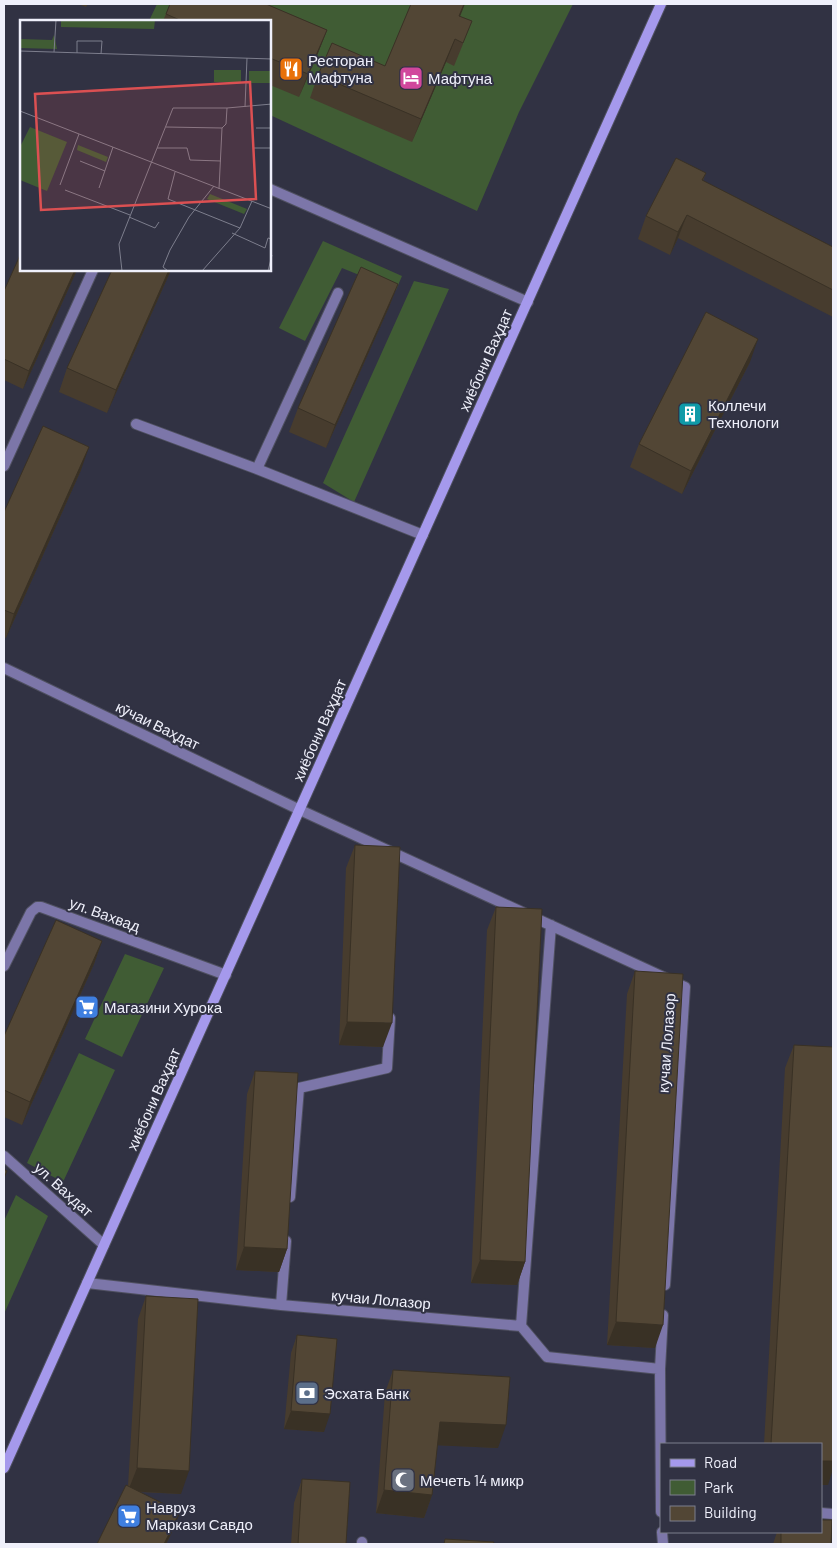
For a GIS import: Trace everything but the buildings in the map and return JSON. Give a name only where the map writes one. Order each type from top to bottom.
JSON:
[{"type":"main road","name":"хиёбони Ваҳдат","points":[[4,1468],[662,4]]},
{"type":"street","points":[[271,189],[528,302]]},
{"type":"street","points":[[4,466],[93,271]]},
{"type":"street","points":[[257,469],[338,293]]},
{"type":"street","points":[[136,424],[257,469],[423,535]]},
{"type":"street","name":"кӯчаи Ваҳдат","points":[[4,668],[300,810],[399,861]]},
{"type":"street","name":"кучаи Лолазор","points":[[399,861],[414,862],[685,987],[660,1369],[660,1499]]},
{"type":"street","name":"ул. Вахвад","points":[[4,966],[31,912],[37,907],[41,907],[226,975]]},
{"type":"street","points":[[551,925],[521,1326],[547,1357],[660,1369]]},
{"type":"street","points":[[289,1206],[299,1088],[387,1068],[390,1010]]},
{"type":"street","name":"ул. Вахдат","points":[[4,1156],[104,1245]]},
{"type":"street","points":[[281,1305],[287,1226]]},
{"type":"street","name":"кучаи Лолазор","points":[[87,1283],[281,1305],[521,1326]]},
{"type":"green space","points":[[157,4],[573,4],[519,112],[477,211],[271,115],[271,20],[149,20]]},
{"type":"green space","points":[[323,241],[402,276],[396,290],[342,268],[305,341],[279,328]]},
{"type":"green space","points":[[414,281],[449,289],[354,502],[323,483]]},
{"type":"green space","points":[[125,954],[164,968],[122,1057],[85,1039]]},
{"type":"green space","points":[[79,1053],[115,1070],[63,1182],[27,1163]]},
{"type":"green space","points":[[16,1195],[48,1216],[4,1314],[4,1221]]},
{"type":"place","name":"Ресторан Мафтуна","points":[[291,69]]},
{"type":"place","name":"Мафтуна","points":[[411,78]]},
{"type":"place","name":"Коллечи Технологи","points":[[690,414]]},
{"type":"place","name":"Магазини Хурока","points":[[87,1007]]},
{"type":"place","name":"Эсхата Банк","points":[[307,1393]]},
{"type":"place","name":"Мечеть 14 микр","points":[[403,1480]]},
{"type":"place","name":"Навруз Маркази Савдо","points":[[129,1516]]}]
